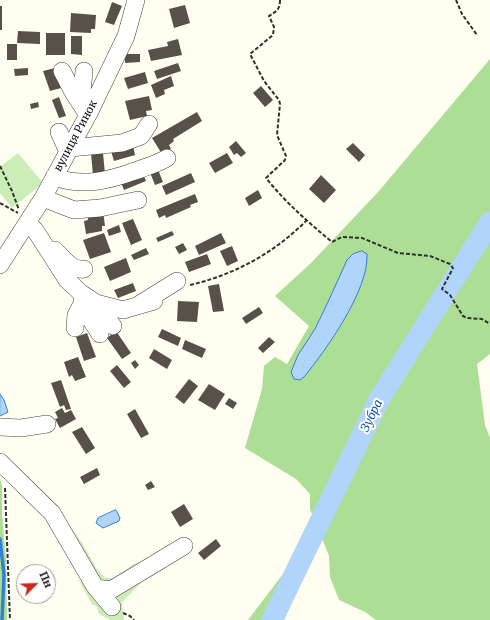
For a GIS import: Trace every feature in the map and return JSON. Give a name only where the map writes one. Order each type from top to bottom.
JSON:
[{"type":"street","name":"вулиця Ринок","points":[[0,264],[43,198],[69,150],[84,109],[126,36],[136,0]]},
{"type":"street","points":[[62,71],[84,109]]},
{"type":"street","points":[[84,71],[84,109]]},
{"type":"street","points":[[59,132],[69,150],[122,143],[148,128]]},
{"type":"street","points":[[54,177],[75,182],[101,182],[155,164],[166,158]]},
{"type":"street","points":[[43,198],[74,210],[100,208],[138,200]]},
{"type":"street","points":[[27,223],[69,264],[79,270],[84,269]]},
{"type":"street","points":[[27,223],[67,280],[87,299],[106,330]]},
{"type":"street","points":[[136,306],[183,283]]},
{"type":"street","points":[[87,299],[123,310],[154,301]]},
{"type":"street","points":[[75,328],[76,315],[87,299]]},
{"type":"street","points":[[0,427],[21,428],[47,424]]},
{"type":"street","points":[[2,464],[52,513],[96,588],[118,610]]},
{"type":"street","points":[[96,588],[111,590],[184,546]]},
{"type":"path","points":[[280,0],[280,6],[277,12],[269,16],[274,27],[273,35],[250,54],[264,81],[279,100],[280,104],[277,136],[286,156],[285,160],[266,178],[283,199],[306,221],[332,242],[342,237],[362,238],[398,253],[430,256],[450,264],[453,268],[452,272],[442,289],[450,295],[463,316],[467,318],[482,319],[490,324]]},
{"type":"path","points":[[456,0],[462,14],[477,35]]},
{"type":"path","points":[[0,166],[27,223]]},
{"type":"path","points":[[0,203],[27,223]]},
{"type":"path","points":[[183,283],[242,268],[283,242],[306,221]]},
{"type":"path","points":[[2,464],[10,620]]},
{"type":"path","points":[[118,610],[130,616],[134,620]]},
{"type":"green space","points":[[490,59],[490,354],[477,364],[485,425],[490,438],[490,620],[376,620],[365,612],[339,600],[330,577],[329,556],[322,538],[284,620],[248,620],[283,574],[314,520],[310,509],[310,494],[296,479],[245,448],[262,389],[264,366],[275,357],[287,364],[309,326],[275,296],[311,263],[379,191]]},
{"type":"green space","points":[[18,153],[43,183],[12,208],[0,193],[0,167]]},
{"type":"green space","points":[[0,478],[2,486],[2,514],[6,560],[7,620],[0,620]]},
{"type":"green space","points":[[60,512],[82,543],[97,569],[105,578],[113,578],[134,564],[153,557],[115,583],[100,582]]},
{"type":"green space","points":[[164,567],[166,568],[142,582],[122,602],[124,620],[110,620],[99,614],[97,607],[92,604],[78,579],[113,611],[116,597],[125,589]]},
{"type":"water","points":[[362,251],[367,254],[366,269],[354,302],[334,336],[304,377],[300,380],[294,379],[291,372],[298,355],[315,329],[347,260],[353,254]]},
{"type":"water","points":[[0,394],[4,400],[8,412],[0,416]]},
{"type":"water","points":[[116,510],[120,518],[119,521],[103,528],[96,523],[98,518]]},
{"type":"building","points":[[112,2],[122,6],[114,25],[105,22]]},
{"type":"building","points":[[185,5],[190,23],[174,28],[169,9]]},
{"type":"building","points":[[0,6],[2,6],[2,30],[0,30]]},
{"type":"building","points":[[71,13],[96,15],[95,29],[91,29],[91,33],[70,32]]},
{"type":"building","points":[[18,31],[40,32],[40,44],[17,43]]},
{"type":"building","points":[[46,33],[65,33],[65,55],[46,55]]},
{"type":"building","points":[[71,36],[82,36],[82,55],[71,54]]},
{"type":"building","points":[[178,39],[182,55],[151,61],[148,50],[168,46],[167,42]]},
{"type":"building","points":[[7,44],[17,44],[17,60],[7,60]]},
{"type":"building","points":[[125,54],[140,54],[140,62],[125,63]]},
{"type":"building","points":[[178,63],[181,71],[157,79],[154,71]]},
{"type":"building","points":[[28,68],[28,75],[15,76],[14,69]]},
{"type":"building","points":[[55,68],[61,88],[50,91],[43,71]]},
{"type":"building","points":[[145,72],[148,83],[128,89],[124,78]]},
{"type":"building","points":[[171,76],[174,86],[164,90],[165,94],[156,98],[151,85]]},
{"type":"building","points":[[261,86],[273,100],[265,107],[253,93]]},
{"type":"building","points":[[149,96],[152,110],[146,111],[147,116],[130,120],[125,101]]},
{"type":"building","points":[[59,97],[66,116],[59,118],[52,100]]},
{"type":"building","points":[[38,102],[39,107],[31,109],[30,104]]},
{"type":"building","points":[[197,112],[202,121],[173,139],[174,141],[169,145],[171,149],[162,154],[152,138]]},
{"type":"building","points":[[236,141],[246,153],[241,157],[237,153],[234,155],[229,147]]},
{"type":"building","points":[[353,143],[365,155],[359,162],[346,149]]},
{"type":"building","points":[[133,145],[135,155],[114,161],[111,151]]},
{"type":"building","points":[[103,153],[105,174],[93,175],[91,154]]},
{"type":"building","points":[[227,153],[233,163],[215,173],[209,163]]},
{"type":"building","points":[[157,167],[163,182],[155,185],[149,170]]},
{"type":"building","points":[[142,171],[146,181],[124,190],[120,180]]},
{"type":"building","points":[[191,173],[195,182],[166,195],[162,186]]},
{"type":"building","points":[[321,175],[336,190],[324,203],[309,189]]},
{"type":"building","points":[[258,190],[262,198],[249,206],[245,198]]},
{"type":"building","points":[[195,194],[198,202],[190,205],[191,207],[166,218],[165,215],[159,218],[156,210]]},
{"type":"building","points":[[103,211],[105,226],[102,226],[102,231],[86,234],[84,221],[88,220],[87,214]]},
{"type":"building","points":[[133,219],[142,240],[131,245],[122,223]]},
{"type":"building","points":[[119,225],[121,232],[109,236],[107,230]]},
{"type":"building","points":[[172,231],[174,235],[158,242],[156,238]]},
{"type":"building","points":[[104,233],[111,252],[90,259],[83,240]]},
{"type":"building","points":[[221,233],[226,243],[199,255],[195,246]]},
{"type":"building","points":[[183,243],[187,250],[179,254],[175,247]]},
{"type":"building","points":[[232,246],[238,261],[227,266],[220,251]]},
{"type":"building","points":[[146,248],[149,254],[134,260],[131,255]]},
{"type":"building","points":[[207,254],[211,264],[189,272],[185,262]]},
{"type":"building","points":[[126,258],[131,272],[110,281],[104,267]]},
{"type":"building","points":[[133,283],[136,291],[118,298],[114,290]]},
{"type":"building","points":[[219,284],[224,311],[213,312],[208,286]]},
{"type":"building","points":[[178,301],[199,302],[197,322],[177,321]]},
{"type":"building","points":[[259,307],[263,313],[246,324],[242,318]]},
{"type":"building","points":[[162,329],[181,338],[178,346],[158,337]]},
{"type":"building","points":[[116,331],[131,353],[122,359],[107,338]]},
{"type":"building","points":[[87,333],[96,357],[84,361],[76,337]]},
{"type":"building","points":[[269,337],[275,342],[263,353],[258,348]]},
{"type":"building","points":[[185,340],[206,349],[202,358],[182,349]]},
{"type":"building","points":[[154,349],[172,360],[167,369],[149,358]]},
{"type":"building","points":[[78,357],[86,377],[75,381],[72,375],[69,377],[64,362]]},
{"type":"building","points":[[135,360],[139,365],[135,369],[131,363]]},
{"type":"building","points":[[117,365],[131,382],[124,388],[110,371]]},
{"type":"building","points":[[189,379],[198,386],[184,404],[175,397]]},
{"type":"building","points":[[61,380],[71,409],[66,410],[64,405],[60,407],[51,383]]},
{"type":"building","points":[[209,384],[225,394],[215,410],[198,400]]},
{"type":"building","points":[[229,398],[237,403],[233,409],[225,404]]},
{"type":"building","points":[[62,408],[65,413],[71,410],[76,419],[60,428],[55,419],[58,418],[55,412]]},
{"type":"building","points":[[135,409],[149,434],[141,438],[127,414]]},
{"type":"building","points":[[82,427],[95,448],[86,454],[72,432]]},
{"type":"building","points":[[97,468],[100,475],[84,484],[80,477]]},
{"type":"building","points":[[151,481],[155,487],[148,490],[145,485]]},
{"type":"building","points":[[184,504],[193,519],[180,527],[171,512]]},
{"type":"building","points":[[216,539],[221,546],[204,560],[198,553]]},
{"type":"waterway","name":"Зубра","points":[[272,620],[380,398],[490,222]]},
{"type":"waterway","points":[[0,539],[4,575],[2,620]]}]
